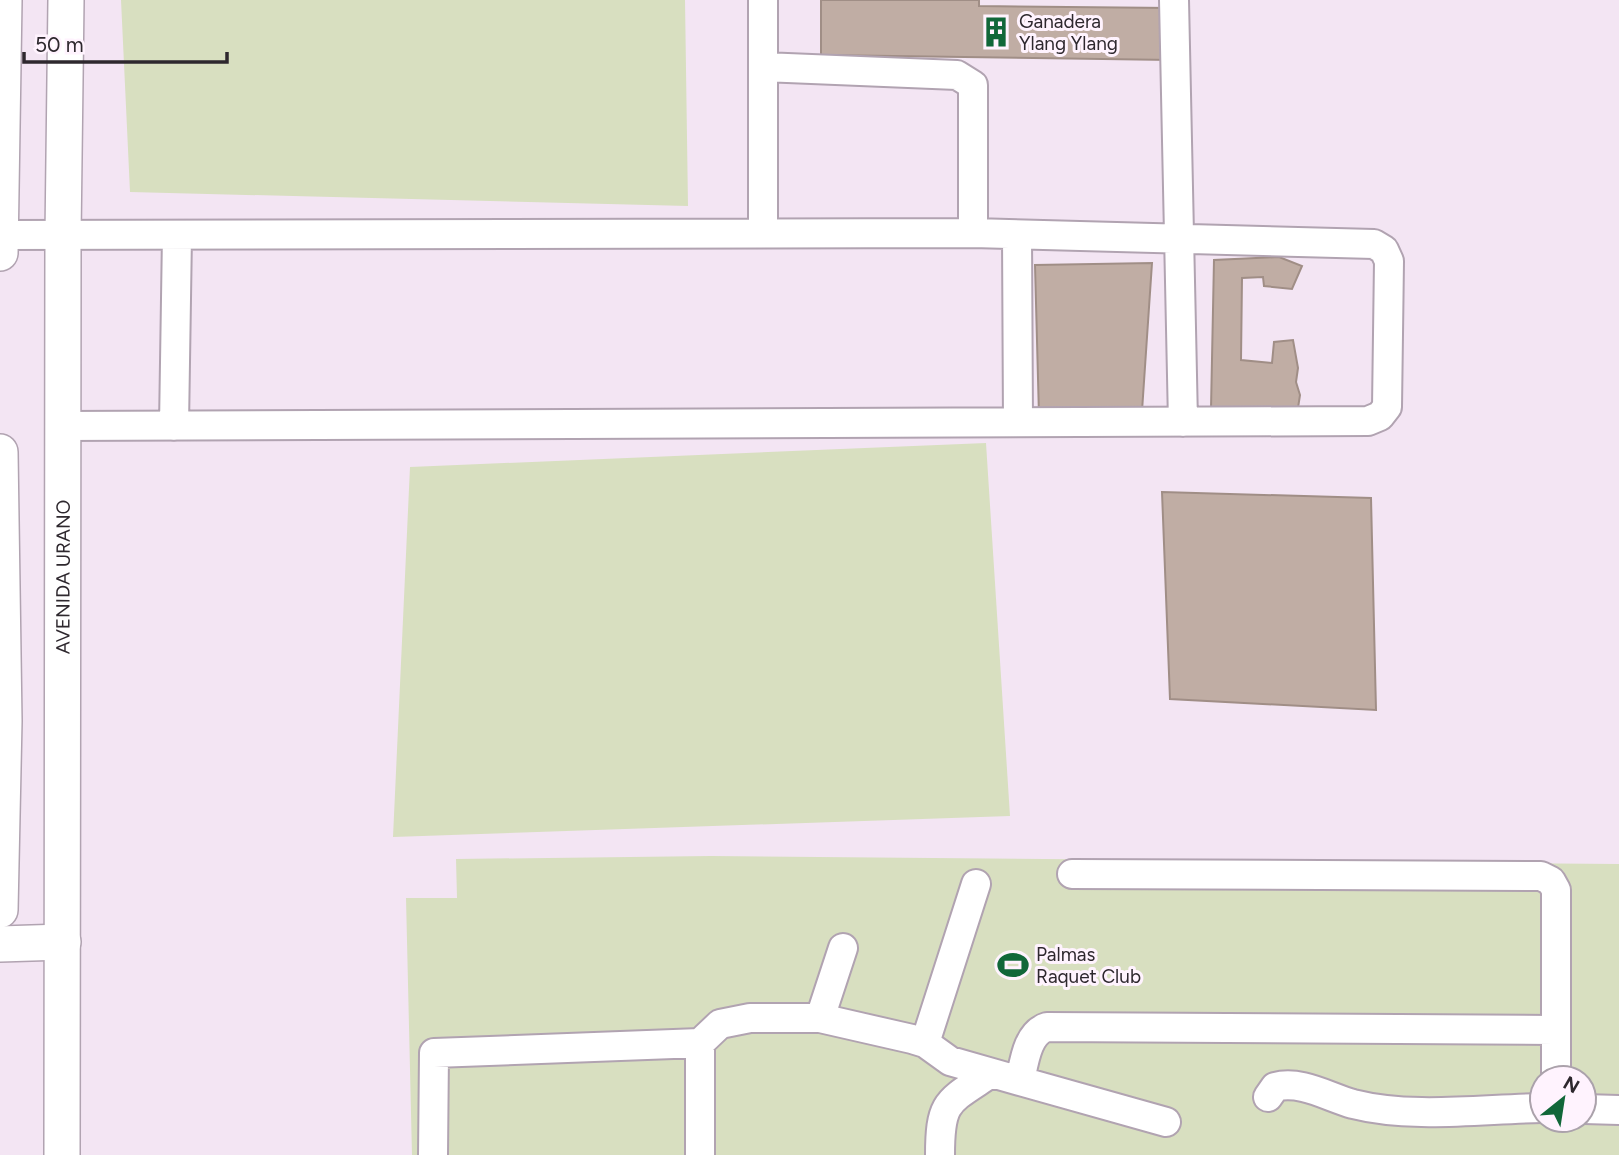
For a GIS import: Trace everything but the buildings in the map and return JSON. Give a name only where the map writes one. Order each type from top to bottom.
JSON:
[{"type":"main road","points":[[0,253],[4,0]]},
{"type":"main road","name":"AVENIDA URANO","points":[[62,1155],[62,426],[66,0]]},
{"type":"main road","points":[[0,452],[0,910]]},
{"type":"main road","points":[[0,944],[62,942]]},
{"type":"street","points":[[762,0],[764,233]]},
{"type":"street","points":[[1174,0],[1177,240],[1183,422]]},
{"type":"street","points":[[763,67],[957,75],[967,79],[973,85],[973,233]]},
{"type":"street","points":[[0,235],[973,233],[1374,244],[1384,250],[1389,261],[1387,407],[1380,416],[1368,422],[62,426]]},
{"type":"street","points":[[174,426],[177,235]]},
{"type":"street","points":[[1017,235],[1018,422]]},
{"type":"street","points":[[1072,874],[1541,876],[1551,881],[1556,890],[1555,1064]]},
{"type":"street","points":[[925,1043],[976,884]]},
{"type":"street","points":[[820,1018],[843,948]]},
{"type":"street","points":[[433,1155],[434,1053],[700,1043],[720,1024],[750,1018],[820,1018],[925,1043],[950,1061],[1166,1122]]},
{"type":"street","points":[[1020,1081],[1034,1036],[1038,1030],[1047,1027],[1554,1030]]},
{"type":"street","points":[[700,1043],[700,1155]]},
{"type":"street","points":[[950,1061],[953,1099]]},
{"type":"street","points":[[940,1155],[940,1119],[953,1099],[991,1073]]},
{"type":"street","points":[[1268,1097],[1275,1087],[1289,1083],[1355,1104],[1404,1111],[1528,1108]]},
{"type":"street","points":[[1598,1109],[1619,1110]]},
{"type":"green space","points":[[121,0],[685,0],[688,206],[130,192]]},
{"type":"green space","points":[[986,443],[1010,816],[393,837],[410,467]]},
{"type":"green space","name":"Palmas Raquet Club","points":[[711,856],[1619,864],[1619,1155],[412,1155],[406,898],[457,898],[456,859]]},
{"type":"place","name":"Ganadera Ylang Ylang","points":[[996,32]]},
{"type":"place","name":"Palmas Raquet Club","points":[[1013,965]]}]
